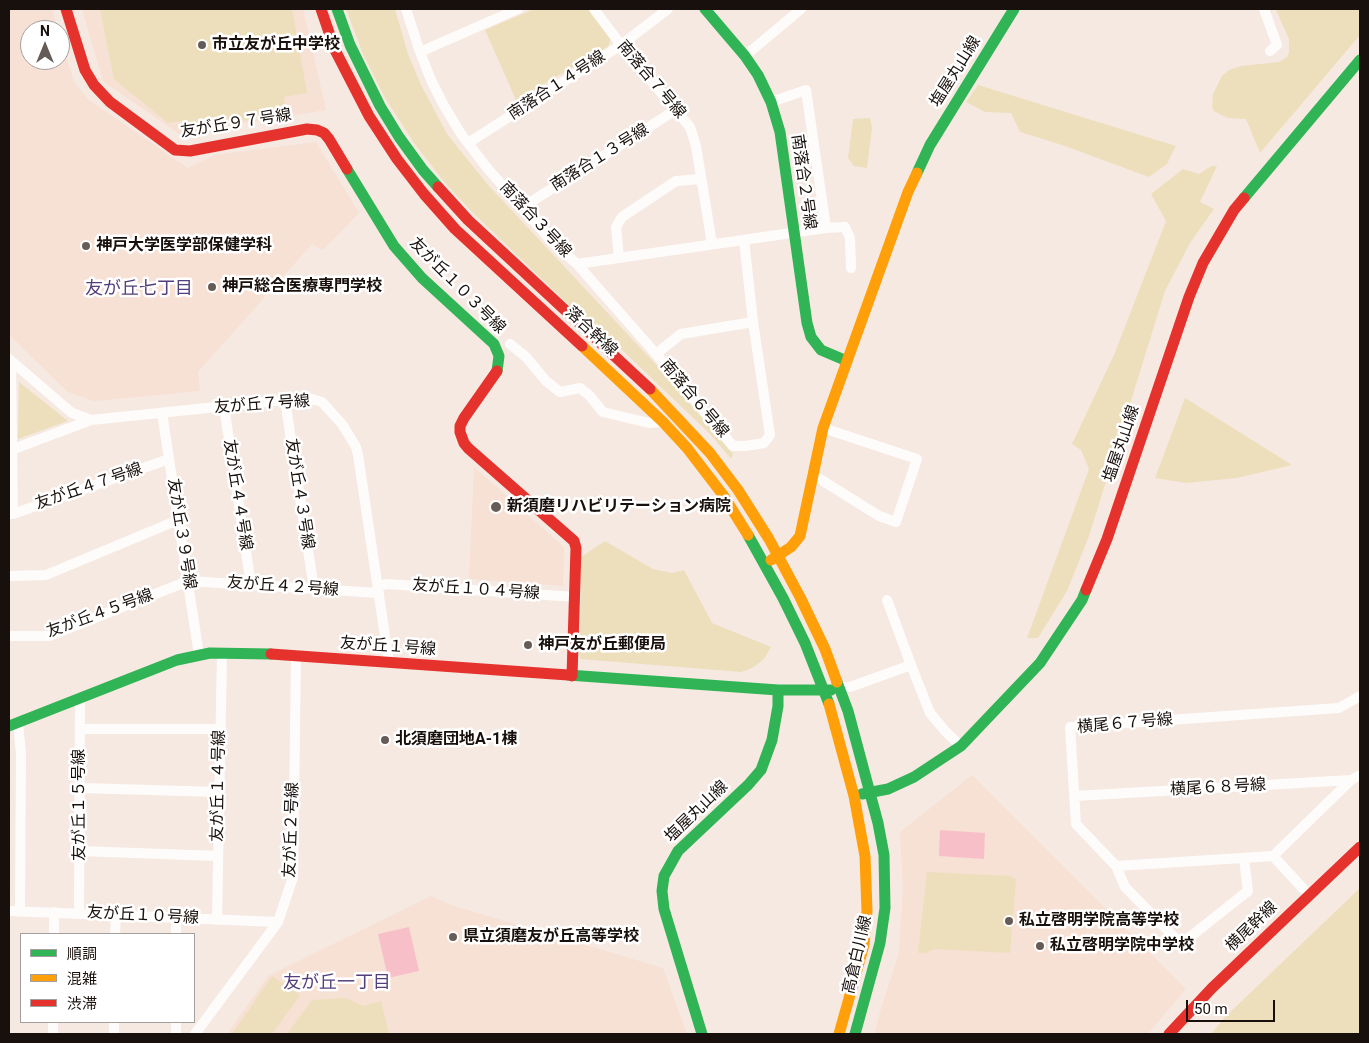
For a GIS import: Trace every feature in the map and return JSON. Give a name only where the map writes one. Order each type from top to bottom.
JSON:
[{"type":"street","name":"友が丘９７号線","points":[[66,9],[85,70],[94,85],[110,102],[167,145],[175,150],[184,152],[307,129],[320,131],[330,139],[394,246]]},
{"type":"street","name":"落合幹線","points":[[321,9],[335,50],[369,116],[397,159],[424,194],[455,228],[664,422],[713,481],[764,565],[805,643],[824,692]]},
{"type":"street","name":"落合幹線","points":[[337,9],[350,44],[376,98],[399,137],[423,170],[468,220],[655,393],[687,426],[738,490],[778,556],[816,628],[840,687]]},
{"type":"street","name":"南落合３号線","points":[[406,9],[420,52],[443,104],[468,143],[488,169],[554,244],[577,264],[845,226],[850,238],[851,268]]},
{"type":"street","points":[[420,52],[518,9]]},
{"type":"street","name":"南落合７号線","points":[[594,9],[621,45],[677,109],[690,127],[696,146],[712,244]]},
{"type":"street","name":"南落合１４号線","points":[[468,143],[621,45],[668,9]]},
{"type":"street","name":"南落合２号線","points":[[705,9],[745,56],[762,82],[771,102],[780,132],[807,323],[811,336],[821,350],[847,361]]},
{"type":"street","points":[[745,56],[801,9]]},
{"type":"street","name":"塩屋丸山線","points":[[764,565],[791,547],[800,536],[823,428],[908,192],[930,145],[1014,9]]},
{"type":"street","points":[[1264,9],[1277,45],[1270,51]]},
{"type":"street","name":"塩屋丸山線","points":[[854,796],[888,789],[914,777],[961,746],[1040,663],[1082,600],[1107,539],[1195,280],[1221,229],[1234,210],[1360,60]]},
{"type":"street","points":[[771,102],[806,90],[826,228]]},
{"type":"street","name":"南落合１３号線","points":[[522,207],[677,109]]},
{"type":"street","points":[[619,258],[616,227],[622,217],[676,181],[700,179]]},
{"type":"street","name":"南落合６号線","points":[[577,264],[733,446],[764,443],[770,435],[753,322],[744,240]]},
{"type":"street","name":"友が丘１０３号線","points":[[394,246],[422,278],[494,344],[498,350],[500,364],[498,370],[462,422],[460,432],[468,448],[574,540],[576,548],[572,676]]},
{"type":"street","points":[[656,354],[681,334],[753,322]]},
{"type":"street","points":[[510,344],[526,357],[546,381],[560,392],[580,388],[604,412],[649,424],[664,422]]},
{"type":"street","points":[[10,360],[11,514]]},
{"type":"street","name":"友が丘７号線","points":[[10,360],[72,413],[91,420],[285,400],[322,402],[342,424],[356,447],[364,488],[389,663]]},
{"type":"street","name":"友が丘４３号線","points":[[285,400],[314,589]]},
{"type":"street","name":"友が丘４４号線","points":[[224,406],[251,585]]},
{"type":"street","name":"友が丘３９号線","points":[[162,413],[199,655]]},
{"type":"street","points":[[11,450],[91,420]]},
{"type":"street","points":[[812,474],[880,516],[896,522],[917,459],[823,428]]},
{"type":"street","name":"友が丘４７号線","points":[[11,514],[169,459]]},
{"type":"street","points":[[9,576],[46,575],[178,520]]},
{"type":"street","name":"友が丘４２号線","points":[[188,581],[314,589],[378,589]]},
{"type":"street","name":"友が丘４５号線","points":[[9,636],[49,636],[188,581]]},
{"type":"street","name":"友が丘１０４号線","points":[[378,589],[388,584],[575,597]]},
{"type":"street","points":[[887,600],[930,713],[961,746]]},
{"type":"street","name":"友が丘１号線","points":[[14,724],[177,660],[199,655],[222,653],[296,656],[778,690]]},
{"type":"street","name":"友が丘１４号線","points":[[217,920],[222,653]]},
{"type":"street","name":"友が丘２号線","points":[[195,1034],[278,922],[293,877],[296,656]]},
{"type":"street","points":[[778,690],[824,692],[840,687],[850,687],[911,665]]},
{"type":"street","points":[[840,687],[870,793]]},
{"type":"street","name":"塩屋丸山線","points":[[702,1034],[664,909],[662,891],[664,876],[668,865],[678,851],[748,785],[760,770],[772,740],[777,716],[778,690]]},
{"type":"street","points":[[824,692],[854,796]]},
{"type":"street","name":"横尾６７号線","points":[[1244,859],[1248,891],[1181,944],[1125,887],[1116,866],[1076,824],[1070,727],[1338,708],[1360,696]]},
{"type":"street","name":"友が丘１５号線","points":[[79,913],[80,698]]},
{"type":"street","points":[[14,724],[21,754],[20,910]]},
{"type":"street","points":[[81,729],[220,729]]},
{"type":"street","points":[[1116,866],[1273,856],[1356,778]]},
{"type":"street","name":"横尾６８号線","points":[[1075,796],[1356,778]]},
{"type":"street","points":[[81,788],[219,792]]},
{"type":"street","name":"高倉白川線","points":[[855,1034],[877,960],[885,908],[884,855],[870,793]]},
{"type":"street","name":"高倉白川線","points":[[839,1034],[860,961],[867,911],[865,856],[854,796]]},
{"type":"street","name":"横尾幹線","points":[[1169,1034],[1212,988],[1360,847]]},
{"type":"street","points":[[80,851],[218,856]]},
{"type":"street","points":[[1273,856],[1309,896]]},
{"type":"street","name":"友が丘１０号線","points":[[9,911],[278,922]]},
{"type":"street","points":[[54,912],[54,933]]},
{"type":"street","points":[[115,933],[116,915]]},
{"type":"street","points":[[176,918],[176,933]]},
{"type":"shaded area","points":[[9,9],[52,9],[55,20],[20,20],[20,70],[70,69],[74,82],[89,100],[188,168],[215,155],[316,142],[359,213],[323,250],[312,244],[198,372],[200,391],[94,401],[68,392],[9,335]]},
{"type":"shaded area","name":"市立友が丘中学校","points":[[82,9],[303,9],[326,110],[179,134],[103,81]]},
{"type":"shaded area","name":"市立友が丘中学校","points":[[100,9],[292,9],[307,93],[284,97],[286,112],[195,130],[187,120],[168,123],[114,79]]},
{"type":"shaded area","points":[[346,9],[395,9],[408,54],[421,85],[447,134],[488,185],[662,371],[733,454],[731,459],[710,434],[620,348],[568,304],[471,211],[446,184],[414,143],[385,98],[363,54]]},
{"type":"shaded area","points":[[534,9],[590,9],[611,38],[608,47],[516,100],[485,30]]},
{"type":"shaded area","points":[[1277,9],[1360,9],[1360,35],[1260,153],[1246,119],[1227,118],[1214,111],[1212,107],[1213,94],[1222,76],[1229,70],[1241,66],[1279,62],[1287,57],[1289,53],[1289,39]]},
{"type":"shaded area","points":[[978,85],[1176,146],[1167,164],[1149,177],[1062,145],[1020,132],[1011,113],[985,112],[966,102]]},
{"type":"shaded area","points":[[870,118],[872,128],[867,168],[854,166],[848,158],[853,119]]},
{"type":"shaded area","points":[[1211,166],[1217,166],[1200,202],[1214,209],[1190,243],[1165,291],[1089,536],[1067,591],[1038,638],[1027,638],[1089,469],[1081,450],[1072,444],[1114,355],[1166,221],[1151,194],[1183,169],[1199,174]]},
{"type":"shaded area","points":[[19,382],[68,421],[18,439]]},
{"type":"shaded area","points":[[1185,398],[1292,465],[1237,478],[1186,483],[1155,478]]},
{"type":"shaded area","name":"新須磨リハビリテーション病院","points":[[474,467],[564,547],[563,586],[469,579]]},
{"type":"shaded area","points":[[605,541],[653,569],[672,573],[684,570],[712,623],[771,647],[764,659],[752,668],[741,672],[580,659],[581,557]]},
{"type":"shaded area","name":"私立啓明学院高等学校","points":[[972,775],[1186,989],[1148,1034],[875,1034],[879,1015],[899,953],[903,889],[900,832]]},
{"type":"shaded area","points":[[940,830],[985,833],[984,859],[939,856]]},
{"type":"shaded area","points":[[927,872],[1010,876],[1016,880],[1010,953],[935,949],[925,953],[918,953]]},
{"type":"shaded area","points":[[1360,888],[1360,1034],[1211,1034],[1225,1017]]},
{"type":"shaded area","name":"県立須磨友が丘高等学校","points":[[431,896],[451,905],[663,968],[687,1034],[227,1034],[268,976]]},
{"type":"shaded area","points":[[409,927],[419,971],[388,978],[378,934]]},
{"type":"shaded area","points":[[272,976],[300,995],[272,1034],[232,1034]]},
{"type":"shaded area","points":[[346,998],[364,1006],[381,1001],[389,1034],[287,1034],[312,1000]]},
{"type":"traffic: fast","points":[[337,9],[350,45],[380,106],[399,137],[438,187]]},
{"type":"traffic: fast","points":[[705,9],[745,56],[758,75],[771,102],[780,132],[807,323],[811,337],[821,350],[847,361]]},
{"type":"traffic: fast","points":[[917,173],[930,145],[1014,9]]},
{"type":"traffic: fast","points":[[1244,198],[1360,60]]},
{"type":"traffic: fast","points":[[347,169],[394,246],[422,278],[494,344],[499,356],[497,371]]},
{"type":"traffic: fast","points":[[748,535],[783,598],[805,643],[829,704]]},
{"type":"traffic: fast","points":[[862,794],[888,789],[914,777],[961,746],[1040,663],[1082,600],[1086,590]]},
{"type":"traffic: fast","points":[[9,726],[177,660],[210,653],[271,654]]},
{"type":"traffic: fast","points":[[568,675],[778,690],[831,690]]},
{"type":"traffic: fast","points":[[837,682],[848,711],[878,823],[884,855],[885,908],[880,943],[855,1034]]},
{"type":"traffic: fast","points":[[702,1034],[664,909],[662,891],[664,876],[678,851],[748,785],[761,770],[772,740],[778,706],[778,690]]},
{"type":"traffic: slow","points":[[771,560],[791,547],[800,536],[823,428],[908,192],[917,173]]},
{"type":"traffic: slow","points":[[582,346],[663,422],[687,448],[723,495],[748,535]]},
{"type":"traffic: slow","points":[[650,389],[710,453],[738,490],[769,539],[800,597],[825,649],[837,682]]},
{"type":"traffic: slow","points":[[829,704],[854,796],[865,856],[867,911],[864,945],[839,1034]]},
{"type":"traffic: jam","points":[[66,9],[85,70],[94,85],[110,102],[175,150],[190,151],[307,129],[317,130],[324,133],[329,139],[347,169]]},
{"type":"traffic: jam","points":[[321,9],[335,50],[369,116],[397,159],[424,194],[455,229],[582,346]]},
{"type":"traffic: jam","points":[[438,187],[468,220],[650,389]]},
{"type":"traffic: jam","points":[[1086,590],[1107,539],[1189,297],[1203,263],[1234,210],[1244,198]]},
{"type":"traffic: jam","points":[[497,371],[464,418],[460,426],[460,432],[468,448],[574,541],[576,548],[572,676]]},
{"type":"traffic: jam","points":[[271,654],[568,675]]},
{"type":"traffic: jam","points":[[1169,1034],[1212,988],[1360,847]]},
{"type":"place","name":"市立友が丘中学校","points":[[202,45]]},
{"type":"place","name":"神戸大学医学部保健学科","points":[[86,246]]},
{"type":"place","name":"神戸総合医療専門学校","points":[[212,287]]},
{"type":"place","name":"新須磨リハビリテーション病院","points":[[496,507]]},
{"type":"place","name":"神戸友が丘郵便局","points":[[528,645]]},
{"type":"place","name":"北須磨団地A-1棟","points":[[385,740]]},
{"type":"place","name":"私立啓明学院高等学校","points":[[1009,921]]},
{"type":"place","name":"県立須磨友が丘高等学校","points":[[453,937]]},
{"type":"place","name":"私立啓明学院中学校","points":[[1040,946]]},
{"type":"district","name":"友が丘七丁目","points":[[139,289]]},
{"type":"district","name":"友が丘一丁目","points":[[337,983]]}]
